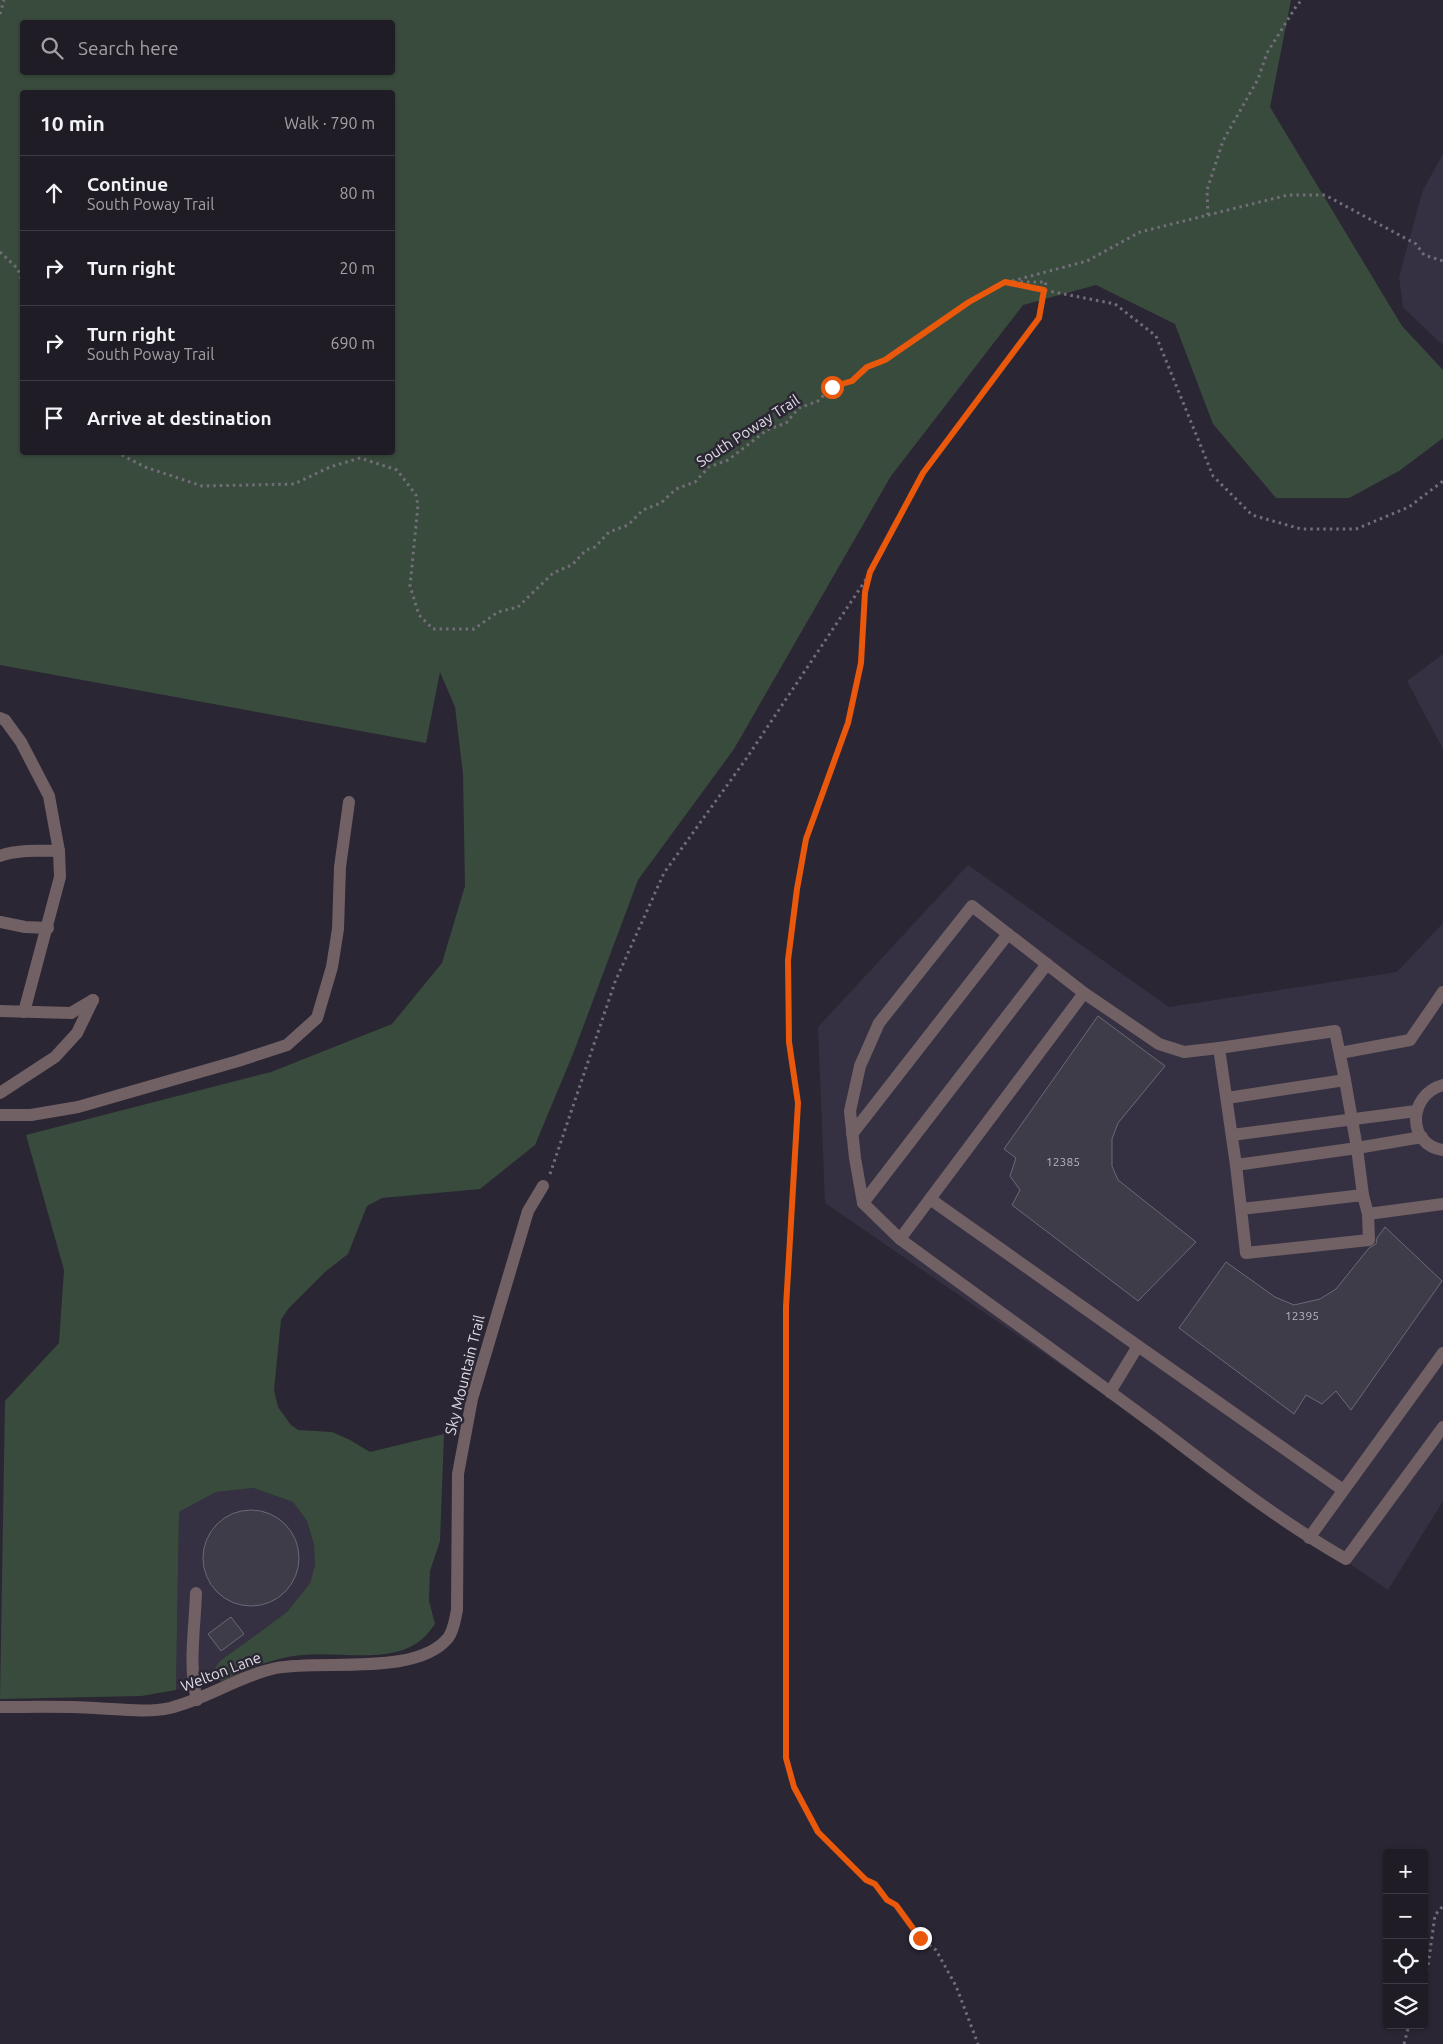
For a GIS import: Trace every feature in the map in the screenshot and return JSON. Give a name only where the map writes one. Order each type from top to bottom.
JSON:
[{"type":"street","points":[[0,718],[5,720],[20,742],[49,796],[59,851],[60,877],[48,928],[24,1012]]},
{"type":"street","points":[[0,1115],[31,1115],[78,1107],[238,1061],[287,1044],[317,1018],[332,967],[338,929],[340,867],[349,802]]},
{"type":"street","points":[[0,856],[34,851],[59,851]]},
{"type":"street","points":[[1218,1048],[1232,1134],[1246,1253],[1369,1240],[1368,1214],[1363,1195],[1357,1148],[1336,1031],[1184,1052],[1159,1044],[1084,993],[972,906],[879,1023],[860,1066],[850,1111],[855,1158],[863,1202],[900,1239],[1110,1392],[1213,1471],[1309,1538],[1346,1559],[1443,1427]]},
{"type":"street","points":[[0,922],[18,926],[48,928]]},
{"type":"street","points":[[852,1134],[1008,934]]},
{"type":"street","points":[[863,1202],[1047,964]]},
{"type":"street","points":[[1340,1053],[1410,1040],[1443,992]]},
{"type":"street","points":[[900,1239],[1084,993]]},
{"type":"street","points":[[0,1011],[71,1013],[93,1000],[77,1033],[54,1057],[0,1093]]},
{"type":"street","points":[[1227,1098],[1345,1080]]},
{"type":"street","points":[[1443,1085],[1427,1093],[1420,1101],[1416,1111],[1418,1129],[1422,1137],[1430,1145],[1443,1150]]},
{"type":"street","points":[[1232,1134],[1416,1111]]},
{"type":"street","points":[[1236,1165],[1422,1137]]},
{"type":"street","name":"Sky Mountain Trail","points":[[447,1639],[453,1629],[457,1610],[458,1474],[472,1399],[528,1211],[543,1186]]},
{"type":"street","points":[[1241,1208],[1363,1195]]},
{"type":"street","points":[[930,1199],[1343,1490]]},
{"type":"street","points":[[1368,1214],[1443,1204]]},
{"type":"street","points":[[1110,1392],[1138,1346]]},
{"type":"street","points":[[1309,1538],[1443,1353]]},
{"type":"street","points":[[196,1593],[193,1684],[197,1700]]},
{"type":"street","name":"Welton Lane","points":[[0,1707],[168,1708],[197,1700],[254,1675],[276,1668],[315,1664],[371,1664],[412,1659],[431,1650],[447,1639]]},
{"type":"path","points":[[0,14],[4,0]]},
{"type":"path","points":[[1208,215],[1208,190],[1223,141],[1258,79],[1267,53],[1302,0]]},
{"type":"path","points":[[1005,282],[1087,261],[1140,232],[1288,195],[1325,195],[1416,244],[1424,255],[1443,261]]},
{"type":"path","points":[[0,252],[18,269],[20,276]]},
{"type":"path","points":[[1005,282],[1115,304],[1156,336],[1213,476],[1252,515],[1301,529],[1356,529],[1409,507],[1443,481]]},
{"type":"path","name":"South Poway Trail","points":[[122,455],[144,467],[202,486],[294,484],[330,466],[360,458],[397,470],[416,495],[418,505],[410,586],[419,615],[433,629],[474,629],[498,612],[518,607],[553,573],[572,565],[586,550],[595,547],[610,532],[628,524],[643,510],[661,503],[676,489],[695,482],[709,468],[728,460],[767,430],[786,423],[800,408],[818,401],[832,387],[852,381],[867,367],[885,360],[969,302],[1005,282],[1046,282],[1044,290]]},
{"type":"path","points":[[550,1175],[615,982],[664,873],[746,758],[870,572],[923,473],[1039,318],[1044,290]]},
{"type":"path","points":[[870,572],[865,592],[861,663],[848,723],[806,839],[797,889],[788,960],[789,1042],[798,1103],[786,1307],[786,1758],[794,1787],[818,1832],[866,1880],[875,1884],[887,1900],[896,1905],[920,1938],[936,1950],[956,1986],[978,2044]]},
{"type":"path","points":[[1428,1966],[1435,1916],[1443,1906]]},
{"type":"path","points":[[1404,2044],[1408,2029]]},
{"type":"shaded area","points":[[1443,154],[1443,344],[1403,307],[1399,277],[1423,190]]},
{"type":"shaded area","points":[[1443,654],[1443,749],[1407,681]]},
{"type":"shaded area","points":[[968,865],[1169,1007],[1397,972],[1443,923],[1443,1501],[1388,1590],[825,1203],[818,1027]]},
{"type":"shaded area","points":[[253,1488],[293,1502],[307,1521],[314,1545],[315,1565],[310,1583],[287,1612],[220,1661],[210,1676],[176,1690],[179,1512],[216,1492]]},
{"type":"green space","points":[[0,0],[1291,0],[1270,107],[1402,326],[1443,370],[1443,438],[1399,471],[1349,498],[1276,498],[1213,424],[1175,324],[1096,285],[1023,305],[891,476],[734,749],[638,880],[573,1054],[535,1145],[480,1189],[382,1198],[367,1206],[348,1254],[325,1272],[288,1309],[281,1320],[274,1390],[278,1407],[291,1425],[298,1430],[332,1432],[370,1452],[444,1434],[440,1541],[430,1571],[429,1601],[435,1624],[422,1639],[410,1647],[396,1652],[365,1655],[316,1654],[291,1656],[251,1668],[222,1681],[209,1676],[220,1661],[287,1612],[310,1583],[315,1565],[314,1545],[307,1521],[293,1502],[253,1488],[216,1492],[179,1512],[176,1690],[141,1696],[0,1699],[5,1401],[59,1343],[64,1270],[26,1135],[271,1072],[392,1024],[442,963],[465,886],[463,774],[455,707],[440,672],[426,743],[0,665]]},
{"type":"building","points":[[1098,1016],[1165,1066],[1118,1123],[1112,1139],[1112,1166],[1118,1180],[1196,1242],[1138,1301],[1012,1205],[1020,1190],[1010,1176],[1016,1158],[1004,1149]]},
{"type":"building","points":[[1385,1227],[1442,1281],[1351,1410],[1336,1391],[1322,1404],[1306,1395],[1294,1414],[1179,1328],[1226,1262],[1275,1297],[1294,1305],[1320,1299],[1336,1289],[1369,1248],[1376,1244],[1377,1238]]},
{"type":"building","points":[[251,1510],[269,1514],[285,1524],[295,1540],[299,1558],[295,1576],[285,1592],[269,1602],[251,1606],[233,1602],[217,1592],[207,1576],[203,1558],[207,1540],[217,1524],[233,1514]]},
{"type":"building","points":[[231,1617],[244,1634],[221,1651],[208,1634]]},
{"type":"route","points":[[832,387],[852,381],[867,367],[885,360],[969,302],[1005,282],[1044,290],[1039,318],[923,473],[870,572],[865,592],[861,663],[848,723],[806,839],[797,889],[788,960],[789,1042],[798,1103],[786,1307],[786,1758],[794,1787],[818,1832],[866,1880],[875,1884],[887,1900],[896,1905],[920,1938]]}]
